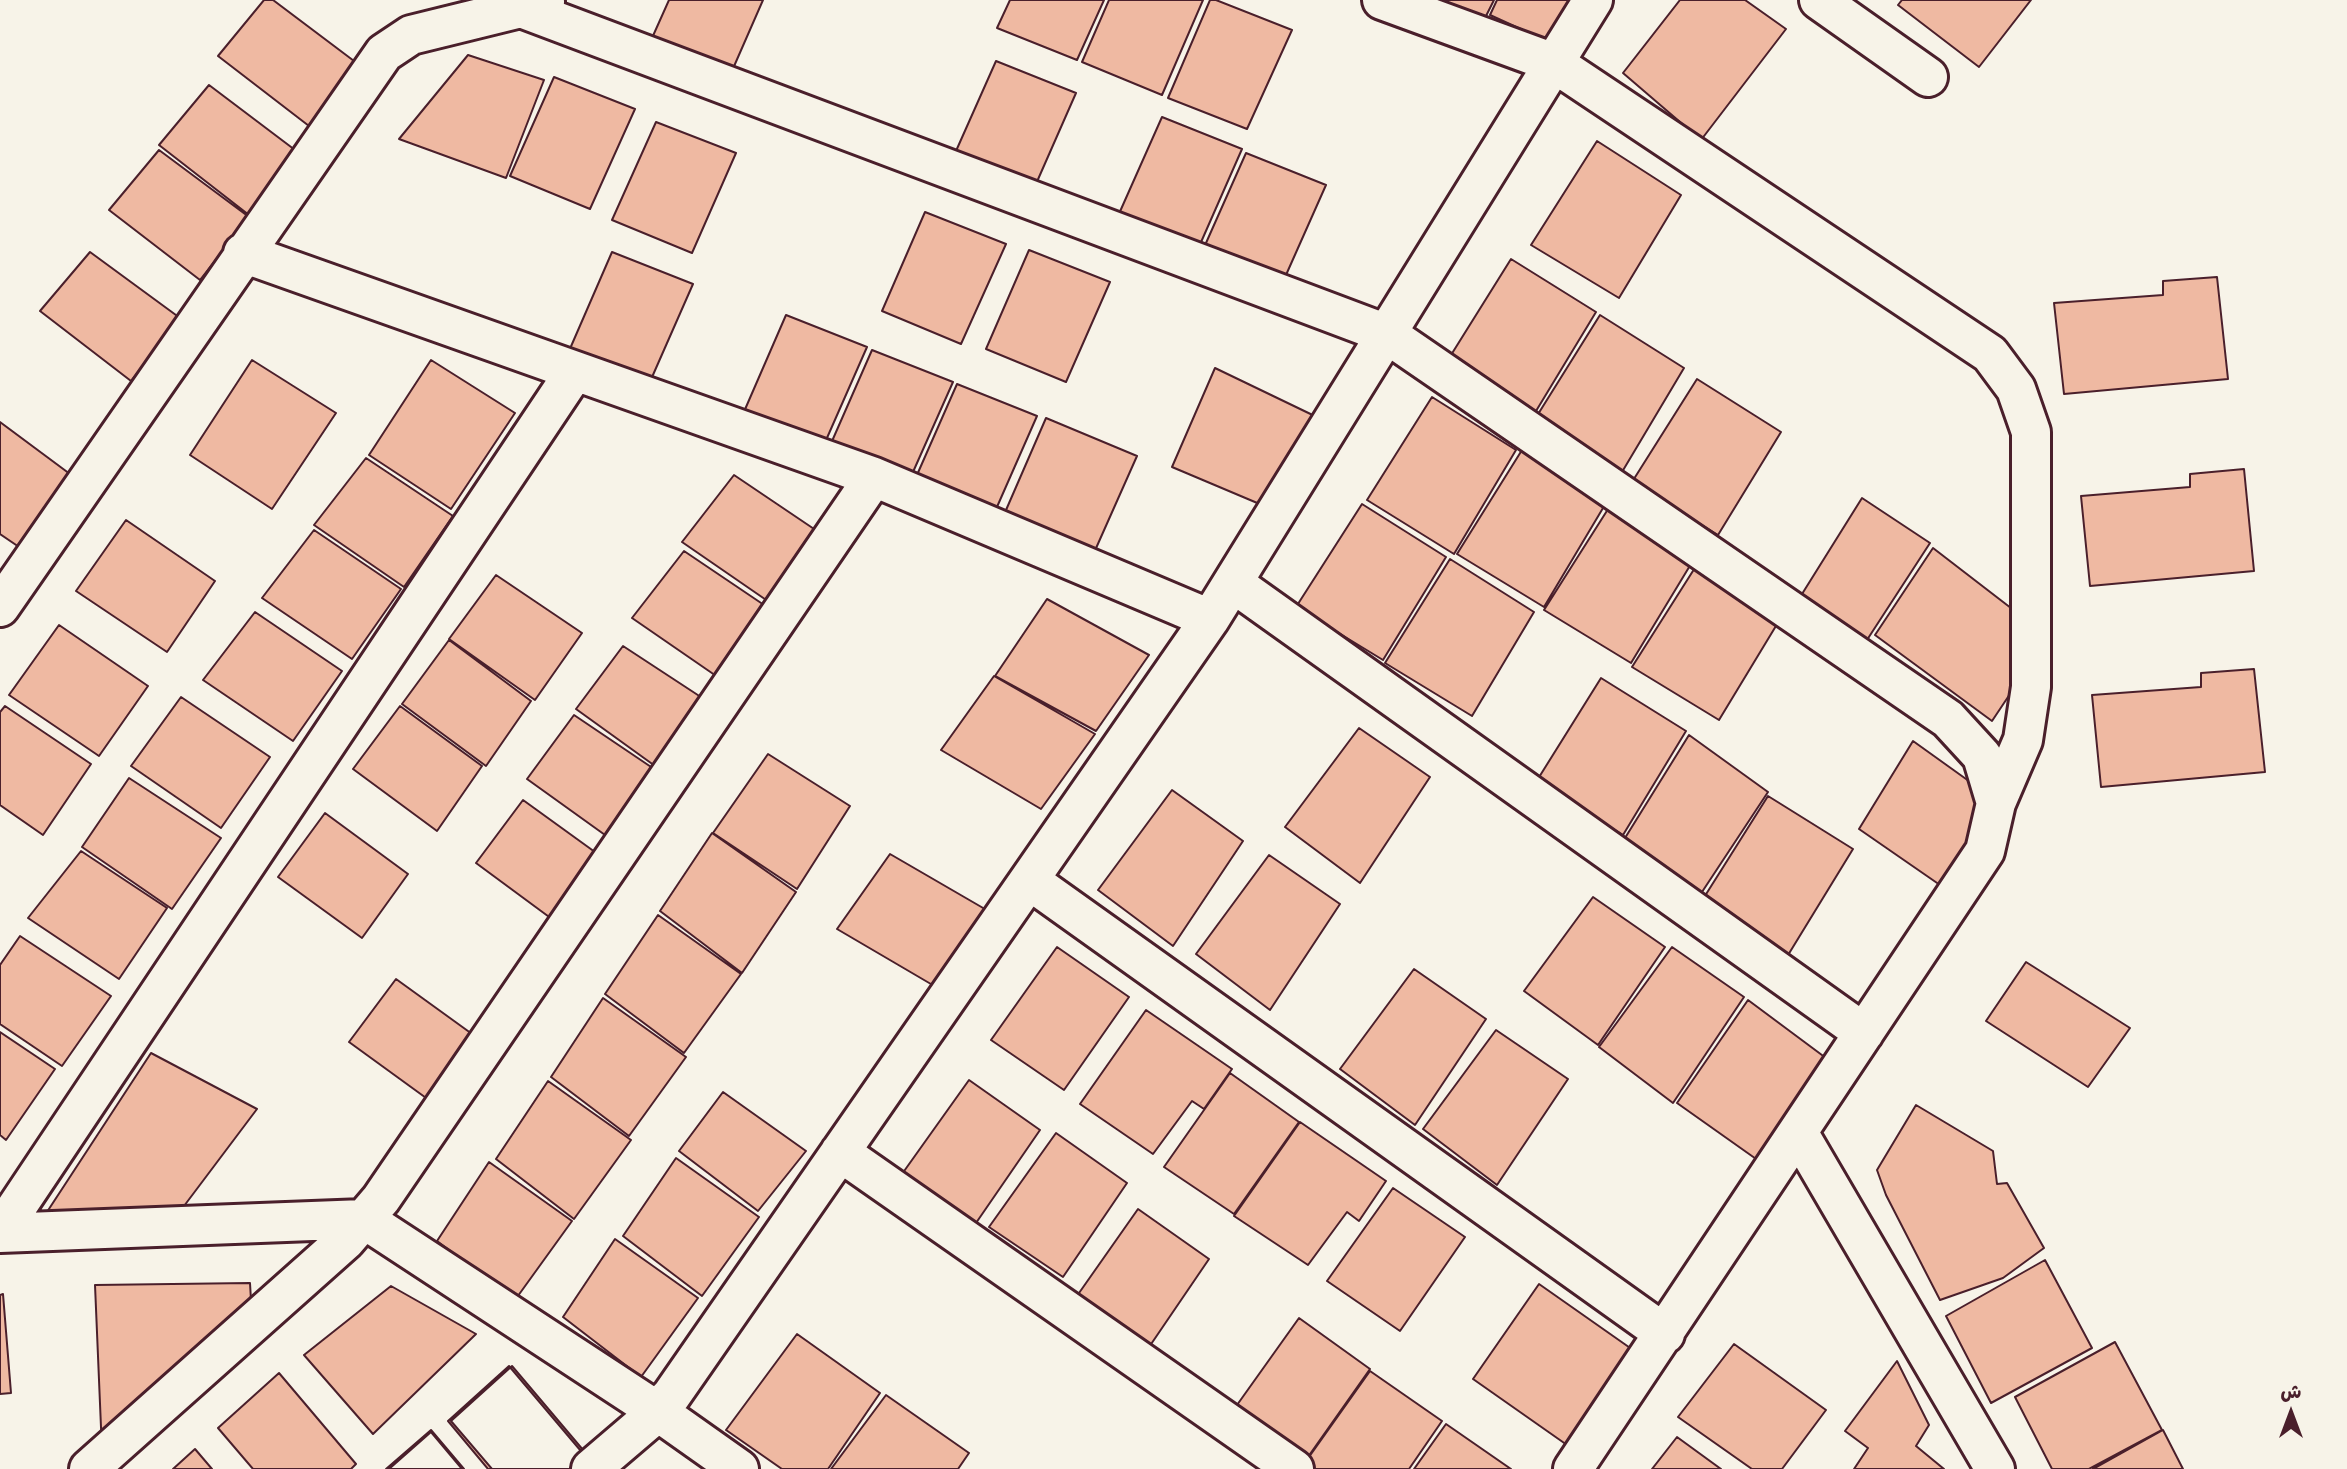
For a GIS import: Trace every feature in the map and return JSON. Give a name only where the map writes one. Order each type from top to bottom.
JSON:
[{"type":"street","points":[[1382,0],[1554,63],[1990,354],[2016,389],[2031,432],[2031,687],[2022,740],[1996,803],[1985,851],[1573,1469]]},
{"type":"street","points":[[591,1469],[671,1396],[1210,619],[1593,0]]},
{"type":"street","points":[[1819,0],[1928,77]]},
{"type":"street","points":[[0,607],[384,52],[411,35],[537,4],[1387,334],[1948,719],[1982,755],[1996,803]]},
{"type":"street","points":[[243,253],[874,477],[1210,619]]},
{"type":"street","points":[[0,1232],[575,371]]},
{"type":"street","points":[[89,1469],[346,1240],[364,1219],[388,1188],[874,477]]},
{"type":"street","points":[[1233,583],[1864,1033]]},
{"type":"street","points":[[1029,880],[1665,1334]]},
{"type":"street","points":[[1798,1132],[1995,1469]]},
{"type":"street","points":[[840,1152],[1294,1469]]},
{"type":"street","points":[[0,1232],[364,1219],[657,1411],[739,1469]]},
{"type":"building","points":[[264,0],[273,0],[358,64],[309,126],[218,56]]},
{"type":"building","points":[[669,0],[763,0],[728,80],[648,47]]},
{"type":"building","points":[[1010,0],[1104,0],[1077,60],[997,28]]},
{"type":"building","points":[[1109,0],[1203,0],[1162,95],[1082,62]]},
{"type":"building","points":[[1210,0],[1292,30],[1247,129],[1168,98]]},
{"type":"building","points":[[1440,0],[1494,0],[1485,18]]},
{"type":"building","points":[[1497,0],[1589,0],[1560,47],[1490,15]]},
{"type":"building","points":[[1680,0],[1745,0],[1786,29],[1701,140],[1623,73]]},
{"type":"building","points":[[1902,0],[2031,0],[1979,67],[1898,5]]},
{"type":"building","points":[[468,55],[544,80],[506,178],[399,139]]},
{"type":"building","points":[[996,61],[1076,93],[1032,193],[952,160]]},
{"type":"building","points":[[554,77],[635,109],[590,209],[510,176]]},
{"type":"building","points":[[209,85],[299,153],[249,215],[159,145]]},
{"type":"building","points":[[1162,117],[1242,149],[1198,249],[1118,216]]},
{"type":"building","points":[[656,122],[736,153],[692,253],[612,220]]},
{"type":"building","points":[[1597,141],[1681,195],[1619,298],[1531,245]]},
{"type":"building","points":[[159,150],[249,217],[200,280],[109,210]]},
{"type":"building","points":[[1246,153],[1326,185],[1282,284],[1202,252]]},
{"type":"building","points":[[925,212],[1006,244],[961,344],[882,311]]},
{"type":"building","points":[[1029,250],[1110,282],[1066,382],[986,349]]},
{"type":"building","points":[[90,252],[180,318],[131,381],[40,311]]},
{"type":"building","points":[[612,252],[693,284],[649,384],[569,351]]},
{"type":"building","points":[[1511,259],[1596,312],[1533,416],[1446,363]]},
{"type":"building","points":[[2217,277],[2228,379],[2064,394],[2054,303],[2163,295],[2163,281]]},
{"type":"building","points":[[786,315],[867,347],[823,447],[743,414]]},
{"type":"building","points":[[1600,315],[1684,368],[1622,472],[1535,419]]},
{"type":"building","points":[[872,350],[953,382],[909,481],[829,448]]},
{"type":"building","points":[[252,360],[336,413],[272,509],[190,455]]},
{"type":"building","points":[[431,360],[515,413],[451,509],[369,455]]},
{"type":"building","points":[[1215,368],[1323,420],[1262,505],[1172,467]]},
{"type":"building","points":[[1697,379],[1781,432],[1718,535],[1632,482]]},
{"type":"building","points":[[957,384],[1037,416],[993,516],[913,484]]},
{"type":"building","points":[[1432,397],[1516,450],[1454,554],[1367,500]]},
{"type":"building","points":[[1046,418],[1137,456],[1093,555],[1003,517]]},
{"type":"building","points":[[0,422],[74,477],[22,549],[0,534]]},
{"type":"building","points":[[1522,450],[1606,503],[1544,607],[1457,554]]},
{"type":"building","points":[[366,458],[453,516],[404,587],[314,525]]},
{"type":"building","points":[[2244,469],[2254,571],[2090,586],[2081,496],[2190,487],[2190,474]]},
{"type":"building","points":[[734,475],[820,533],[772,604],[682,542]]},
{"type":"building","points":[[1862,498],[1930,543],[1865,643],[1797,602]]},
{"type":"building","points":[[1362,504],[1446,557],[1383,660],[1296,607]]},
{"type":"building","points":[[1610,506],[1694,559],[1631,663],[1544,610]]},
{"type":"building","points":[[126,520],[215,581],[167,652],[76,591]]},
{"type":"building","points":[[314,530],[401,589],[352,659],[262,598]]},
{"type":"building","points":[[1933,548],[2020,615],[2022,676],[1992,721],[1875,635]]},
{"type":"building","points":[[684,551],[770,609],[722,680],[632,618]]},
{"type":"building","points":[[1450,559],[1534,612],[1472,716],[1385,663]]},
{"type":"building","points":[[1698,563],[1782,616],[1719,720],[1632,667]]},
{"type":"building","points":[[496,575],[582,633],[535,700],[449,639]]},
{"type":"building","points":[[1047,599],[1149,655],[1096,731],[995,676]]},
{"type":"building","points":[[255,612],[342,671],[293,741],[203,680]]},
{"type":"building","points":[[59,625],[148,686],[99,756],[9,695]]},
{"type":"building","points":[[449,640],[531,701],[486,766],[402,704]]},
{"type":"building","points":[[623,646],[710,703],[662,771],[576,709]]},
{"type":"building","points":[[2254,669],[2265,772],[2101,787],[2092,695],[2201,687],[2201,673]]},
{"type":"building","points":[[994,676],[1095,734],[1041,809],[941,750]]},
{"type":"building","points":[[1601,678],[1686,731],[1623,835],[1536,782]]},
{"type":"building","points":[[181,697],[270,757],[221,828],[131,766]]},
{"type":"building","points":[[5,706],[91,764],[43,835],[0,805],[0,712]]},
{"type":"building","points":[[400,706],[482,766],[437,831],[353,769]]},
{"type":"building","points":[[574,715],[660,773],[612,840],[527,779]]},
{"type":"building","points":[[1359,728],[1430,777],[1360,883],[1285,827]]},
{"type":"building","points":[[1689,735],[1768,792],[1700,895],[1625,838]]},
{"type":"building","points":[[1913,741],[1980,789],[1983,849],[1953,894],[1859,829]]},
{"type":"building","points":[[768,754],[850,806],[797,889],[713,833]]},
{"type":"building","points":[[129,778],[221,838],[172,909],[82,847]]},
{"type":"building","points":[[1172,790],[1243,841],[1173,946],[1098,890]]},
{"type":"building","points":[[1768,796],[1853,849],[1785,960],[1703,899]]},
{"type":"building","points":[[523,800],[606,860],[560,925],[476,863]]},
{"type":"building","points":[[325,813],[408,874],[362,938],[278,877]]},
{"type":"building","points":[[712,833],[796,892],[742,973],[660,911]]},
{"type":"building","points":[[81,851],[167,908],[119,979],[28,918]]},
{"type":"building","points":[[890,854],[990,912],[936,987],[837,929]]},
{"type":"building","points":[[1269,855],[1340,904],[1270,1010],[1196,954]]},
{"type":"building","points":[[1593,897],[1665,947],[1598,1045],[1524,991]]},
{"type":"building","points":[[658,915],[741,974],[684,1053],[605,994]]},
{"type":"building","points":[[20,936],[111,996],[62,1066],[0,1024],[0,965]]},
{"type":"building","points":[[1057,947],[1129,997],[1064,1090],[991,1040]]},
{"type":"building","points":[[1672,947],[1744,997],[1673,1103],[1599,1047]]},
{"type":"building","points":[[2026,962],[2130,1028],[2088,1087],[1986,1021]]},
{"type":"building","points":[[1414,969],[1486,1019],[1415,1125],[1340,1069]]},
{"type":"building","points":[[396,979],[479,1039],[433,1103],[349,1042]]},
{"type":"building","points":[[603,998],[686,1057],[629,1136],[551,1077]]},
{"type":"building","points":[[1748,1000],[1834,1064],[1766,1166],[1677,1103]]},
{"type":"building","points":[[1146,1010],[1232,1069],[1204,1109],[1192,1101],[1153,1154],[1080,1104]]},
{"type":"building","points":[[1496,1030],[1568,1079],[1497,1185],[1423,1129]]},
{"type":"building","points":[[0,1032],[55,1069],[6,1140],[0,1135]]},
{"type":"building","points":[[151,1053],[257,1109],[175,1218],[45,1215]]},
{"type":"building","points":[[1230,1073],[1299,1122],[1234,1214],[1164,1167]]},
{"type":"building","points":[[969,1080],[1040,1130],[976,1223],[902,1174]]},
{"type":"building","points":[[548,1081],[631,1140],[574,1219],[496,1159]]},
{"type":"building","points":[[723,1092],[806,1151],[758,1211],[679,1151]]},
{"type":"building","points":[[1916,1105],[1993,1151],[1997,1184],[2007,1183],[2044,1248],[2003,1278],[1940,1300],[1886,1195],[1877,1170]]},
{"type":"building","points":[[1300,1122],[1386,1181],[1359,1221],[1347,1212],[1308,1265],[1234,1216]]},
{"type":"building","points":[[1056,1133],[1127,1183],[1063,1277],[989,1227]]},
{"type":"building","points":[[676,1158],[759,1217],[702,1296],[623,1236]]},
{"type":"building","points":[[489,1162],[572,1221],[515,1300],[437,1241]]},
{"type":"building","points":[[1393,1188],[1465,1237],[1400,1331],[1327,1281]]},
{"type":"building","points":[[1138,1209],[1209,1259],[1145,1353],[1072,1303]]},
{"type":"building","points":[[615,1239],[698,1298],[641,1377],[563,1317]]},
{"type":"building","points":[[2045,1260],[2092,1348],[1991,1403],[1946,1316]]},
{"type":"building","points":[[250,1283],[252,1318],[102,1451],[95,1285]]},
{"type":"building","points":[[1539,1284],[1643,1357],[1577,1452],[1473,1379]]},
{"type":"building","points":[[391,1286],[476,1334],[373,1434],[304,1355]]},
{"type":"building","points":[[3,1294],[11,1393],[0,1394],[0,1295]]},
{"type":"building","points":[[1299,1318],[1370,1369],[1303,1464],[1232,1412]]},
{"type":"building","points":[[797,1334],[880,1393],[828,1469],[782,1469],[726,1430]]},
{"type":"building","points":[[2115,1342],[2162,1430],[2089,1469],[2052,1469],[2015,1397]]},
{"type":"building","points":[[1734,1344],[1826,1410],[1782,1469],[1752,1469],[1678,1417]]},
{"type":"building","points":[[1897,1361],[1929,1425],[1916,1446],[1944,1469],[1854,1469],[1868,1448],[1845,1431]]},
{"type":"building","points":[[509,1366],[586,1457],[571,1469],[488,1469],[448,1421]]},
{"type":"building","points":[[512,1366],[589,1457],[575,1469],[492,1469],[451,1421]]},
{"type":"building","points":[[1370,1371],[1442,1421],[1409,1469],[1311,1469],[1304,1464]]},
{"type":"building","points":[[279,1373],[356,1464],[351,1469],[253,1469],[218,1428]]},
{"type":"building","points":[[886,1395],[969,1453],[958,1469],[831,1469]]},
{"type":"building","points":[[1446,1424],[1511,1469],[1414,1469]]},
{"type":"building","points":[[431,1430],[464,1469],[386,1469]]},
{"type":"building","points":[[2163,1430],[2183,1469],[2093,1469]]},
{"type":"building","points":[[431,1432],[462,1469],[389,1469]]},
{"type":"building","points":[[1677,1437],[1721,1469],[1652,1469]]},
{"type":"building","points":[[195,1449],[212,1469],[173,1469]]}]
